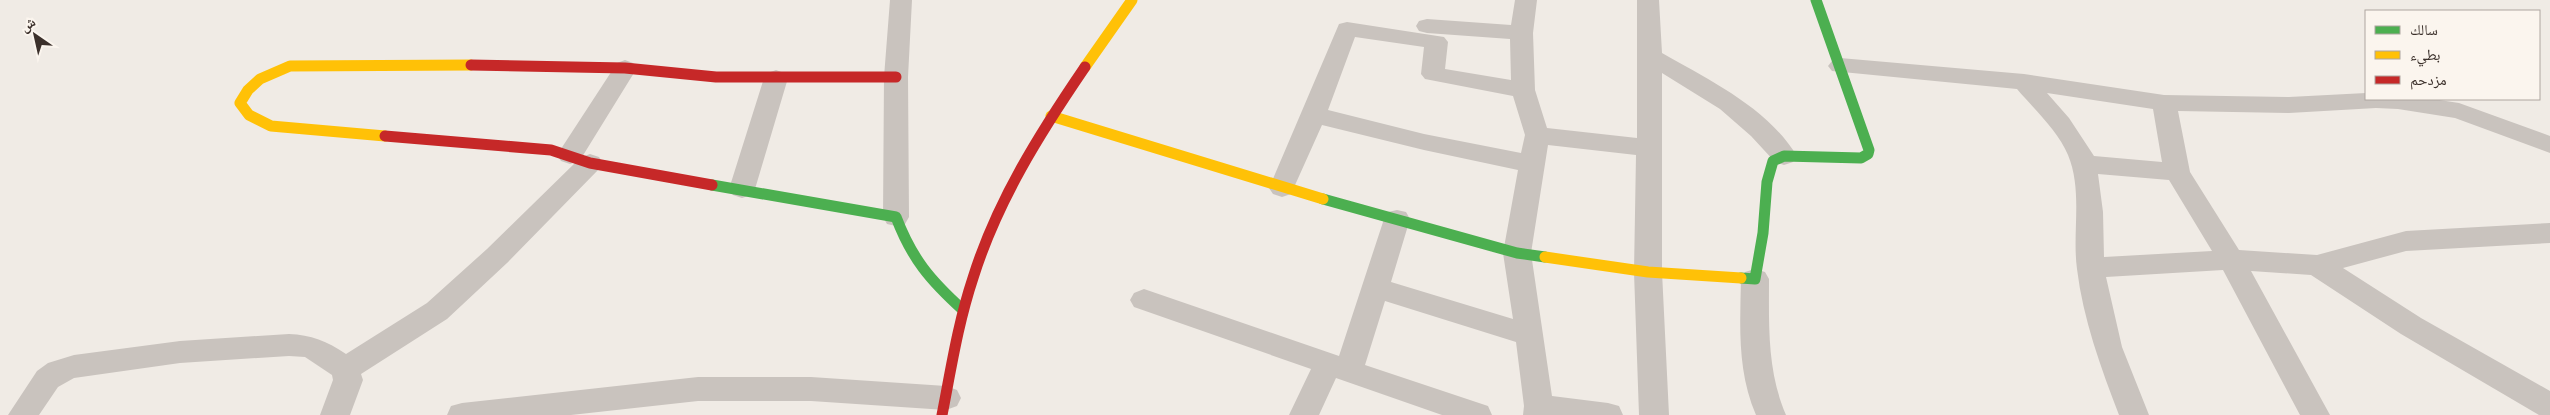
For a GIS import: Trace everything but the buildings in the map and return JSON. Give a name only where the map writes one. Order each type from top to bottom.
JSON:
[{"type":"street","points":[[900,0],[896,76],[896,217],[908,250],[915,262],[927,277],[963,310]]},
{"type":"street","points":[[462,415],[698,389],[801,389],[944,407],[963,310],[991,227],[1013,178],[1051,116],[1132,0]]},
{"type":"street","points":[[1526,0],[1521,33],[1523,90],[1537,135],[1517,253],[1530,335],[1538,411],[1608,415]]},
{"type":"street","points":[[1648,0],[1650,56],[1648,272],[1654,415]]},
{"type":"street","points":[[1771,415],[1760,392],[1755,330],[1755,279],[1764,233],[1767,182],[1772,164],[1784,156],[1861,158],[1868,154],[1869,150],[1816,0]]},
{"type":"street","points":[[1427,26],[1521,33]]},
{"type":"street","points":[[1282,188],[1314,115],[1347,30],[1436,42],[1432,74],[1523,90]]},
{"type":"street","points":[[1650,56],[1729,102],[1760,130],[1784,156]]},
{"type":"street","points":[[896,76],[776,78],[716,76],[625,68],[472,65],[290,66],[271,71],[256,83],[240,103],[244,112],[256,121],[271,126],[551,150],[580,159],[896,217]]},
{"type":"street","points":[[1840,66],[2024,82],[2164,103],[2290,105],[2376,100],[2398,101],[2459,111],[2550,145]]},
{"type":"street","points":[[346,369],[437,311],[496,256],[580,159],[625,68]]},
{"type":"street","points":[[742,188],[776,78]]},
{"type":"street","points":[[2024,82],[2060,124],[2079,151],[2084,164],[2090,212],[2090,268],[2108,347],[2134,415]]},
{"type":"street","points":[[2164,103],[2177,172],[2231,260],[2315,415]]},
{"type":"street","points":[[1314,115],[1424,142],[1532,164]]},
{"type":"street","points":[[1051,116],[1282,188],[1517,253],[1648,272],[1755,279]]},
{"type":"street","points":[[1537,135],[1649,148]]},
{"type":"street","points":[[2084,164],[2177,172]]},
{"type":"street","points":[[1304,415],[1338,367],[1375,288],[1397,219]]},
{"type":"street","points":[[2090,268],[2231,260],[2317,265],[2406,241],[2550,233]]},
{"type":"street","points":[[2317,265],[2411,326],[2550,406]]},
{"type":"street","points":[[1375,288],[1530,335]]},
{"type":"street","points":[[1144,300],[1477,415]]},
{"type":"street","points":[[23,415],[48,376],[73,365],[232,348],[293,344],[308,346],[346,369],[348,380],[335,415]]},
{"type":"traffic: fast","points":[[1741,278],[1755,279],[1763,233],[1767,182],[1773,161],[1784,156],[1861,158],[1868,154],[1869,150],[1816,0]]},
{"type":"traffic: fast","points":[[712,185],[896,217],[908,247],[922,269],[963,310]]},
{"type":"traffic: fast","points":[[1323,199],[1517,253],[1545,257]]},
{"type":"traffic: slow","points":[[1085,67],[1132,0]]},
{"type":"traffic: slow","points":[[385,136],[271,126],[249,115],[240,103],[248,90],[260,79],[290,66],[471,65]]},
{"type":"traffic: slow","points":[[1051,116],[1323,199]]},
{"type":"traffic: slow","points":[[1545,257],[1648,272],[1741,278]]},
{"type":"traffic: jam","points":[[471,65],[625,68],[716,77],[896,77]]},
{"type":"traffic: jam","points":[[942,415],[960,324],[973,277],[985,244],[998,213],[1029,154],[1085,67]]},
{"type":"traffic: jam","points":[[385,136],[551,150],[590,163],[712,185]]}]
